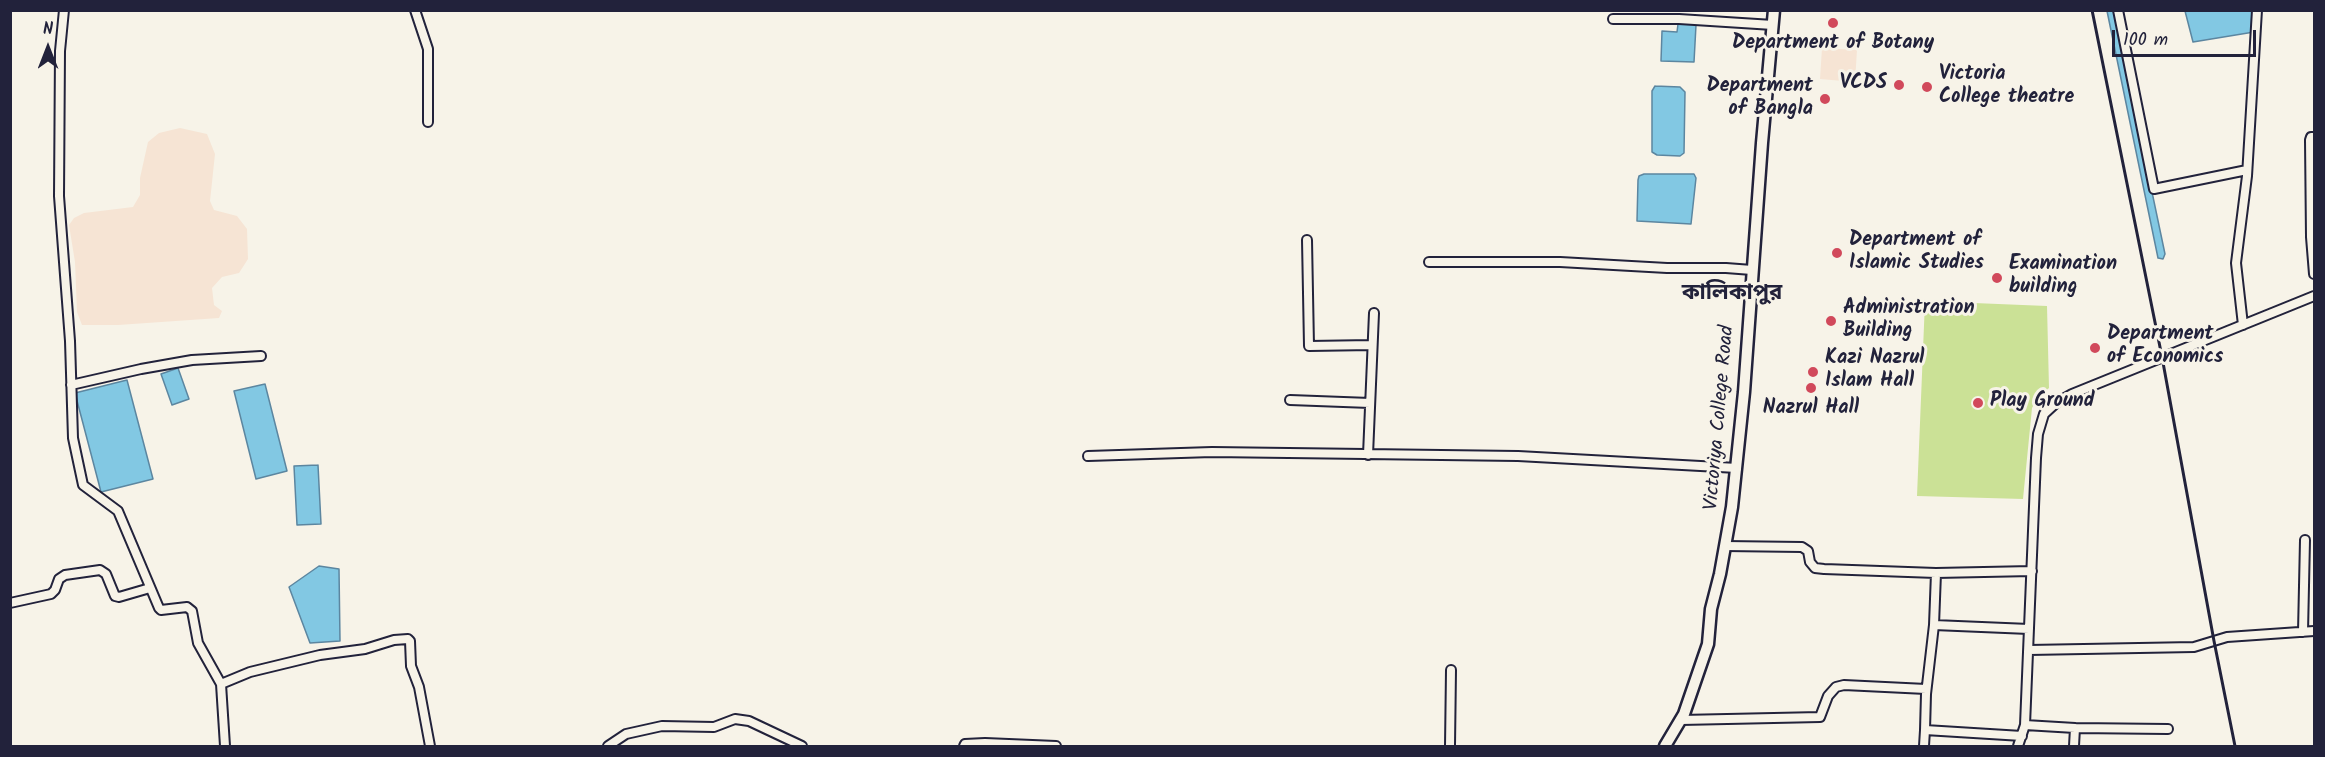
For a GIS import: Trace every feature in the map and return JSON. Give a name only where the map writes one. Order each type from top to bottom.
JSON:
[{"type":"street","points":[[64,10],[60,51],[59,196],[73,438],[83,485],[118,511],[161,610],[190,608],[198,643],[221,684],[225,747]]},
{"type":"street","points":[[415,10],[428,50],[428,122]]},
{"type":"street","name":"Victoriya College Road","points":[[1665,747],[1682,720],[1707,644],[1711,609],[1725,546],[1737,468],[1774,10]]},
{"type":"street","points":[[2118,10],[2154,189],[2247,170]]},
{"type":"street","points":[[2243,325],[2236,263],[2247,170],[2257,10]]},
{"type":"street","points":[[1613,19],[1679,19],[1773,25]]},
{"type":"street","points":[[2314,137],[2310,140],[2311,237],[2314,273]]},
{"type":"street","points":[[1307,240],[1309,346],[1372,345]]},
{"type":"street","points":[[1429,262],[1560,262],[1752,270]]},
{"type":"street","points":[[2018,747],[2025,725],[2038,434],[2044,414],[2056,403],[2072,394],[2314,296]]},
{"type":"street","points":[[1368,455],[1374,313]]},
{"type":"street","points":[[71,386],[141,369],[192,360],[261,356]]},
{"type":"street","points":[[1290,400],[1370,403]]},
{"type":"street","points":[[1088,456],[1212,452],[1518,456],[1737,468]]},
{"type":"street","points":[[2303,632],[2305,540]]},
{"type":"street","points":[[1725,546],[1802,547],[1809,551],[1810,562],[1815,568],[1865,572],[1936,573],[2032,571]]},
{"type":"street","points":[[10,603],[51,594],[59,579],[65,575],[100,570],[106,574],[115,596],[119,597],[150,588]]},
{"type":"street","points":[[1924,747],[1926,689],[1934,625],[1936,573]]},
{"type":"street","points":[[1934,625],[2029,629]]},
{"type":"street","points":[[2029,650],[2194,647],[2227,637],[2314,631]]},
{"type":"street","points":[[221,684],[250,672],[320,655],[366,649],[394,640],[408,639],[411,666],[420,687],[430,747]]},
{"type":"street","points":[[1450,747],[1451,670]]},
{"type":"street","points":[[1682,720],[1820,717],[1828,696],[1836,687],[1844,685],[1926,689]]},
{"type":"street","points":[[608,747],[626,734],[662,726],[714,727],[735,719],[749,721],[802,747]]},
{"type":"street","points":[[2025,725],[2168,729]]},
{"type":"street","points":[[2074,747],[2076,728]]},
{"type":"street","points":[[1925,730],[2022,736]]},
{"type":"street","points":[[964,747],[965,744],[985,742],[1056,747]]},
{"type":"shaded area","points":[[1822,48],[1857,50],[1855,82],[1820,79]]},
{"type":"shaded area","points":[[180,128],[207,134],[215,154],[210,201],[214,210],[237,216],[247,229],[248,259],[239,273],[222,277],[212,288],[214,305],[222,311],[219,318],[118,325],[82,325],[77,312],[75,262],[69,225],[74,218],[84,213],[133,207],[140,195],[140,178],[148,142],[159,133]]},
{"type":"green space","name":"Play Ground","points":[[1925,301],[2047,306],[2049,388],[2038,397],[2032,408],[2023,499],[1917,496]]},
{"type":"water","points":[[2107,11],[2114,11],[2165,254],[2163,259],[2158,258]]},
{"type":"water","points":[[2185,11],[2255,11],[2254,32],[2193,42]]},
{"type":"water","points":[[1695,23],[1694,62],[1661,61],[1662,31],[1677,32],[1678,24]]},
{"type":"water","points":[[1655,86],[1680,87],[1685,92],[1684,153],[1680,156],[1657,155],[1652,152],[1652,91]]},
{"type":"water","points":[[1644,174],[1694,174],[1696,178],[1691,224],[1637,221],[1638,180],[1639,176]]},
{"type":"water","points":[[178,368],[189,399],[172,405],[161,374]]},
{"type":"water","points":[[127,380],[153,479],[101,492],[75,393]]},
{"type":"water","points":[[265,384],[287,471],[256,479],[234,391]]},
{"type":"water","points":[[318,465],[321,524],[297,525],[294,466]]},
{"type":"water","points":[[319,566],[339,569],[340,641],[310,643],[289,587]]},
{"type":"railway","points":[[2092,10],[2162,357],[2235,746]]},
{"type":"place","name":"Department of Botany","points":[[1833,23]]},
{"type":"place","name":"VCDS","points":[[1899,85]]},
{"type":"place","name":"Victoria College theatre","points":[[1927,87]]},
{"type":"place","name":"Department of Bangla","points":[[1825,99]]},
{"type":"place","name":"Department of Islamic Studies","points":[[1837,253]]},
{"type":"place","name":"Examination building","points":[[1997,278]]},
{"type":"place","name":"Administration Building","points":[[1831,321]]},
{"type":"place","name":"Department of Economics","points":[[2095,348]]},
{"type":"place","name":"Kazi Nazrul Islam Hall","points":[[1813,372]]},
{"type":"place","name":"Nazrul Hall","points":[[1811,388]]},
{"type":"place","name":"Play Ground","points":[[1978,403]]},
{"type":"district","name":"কালিকাপুর","points":[[1732,295]]}]
